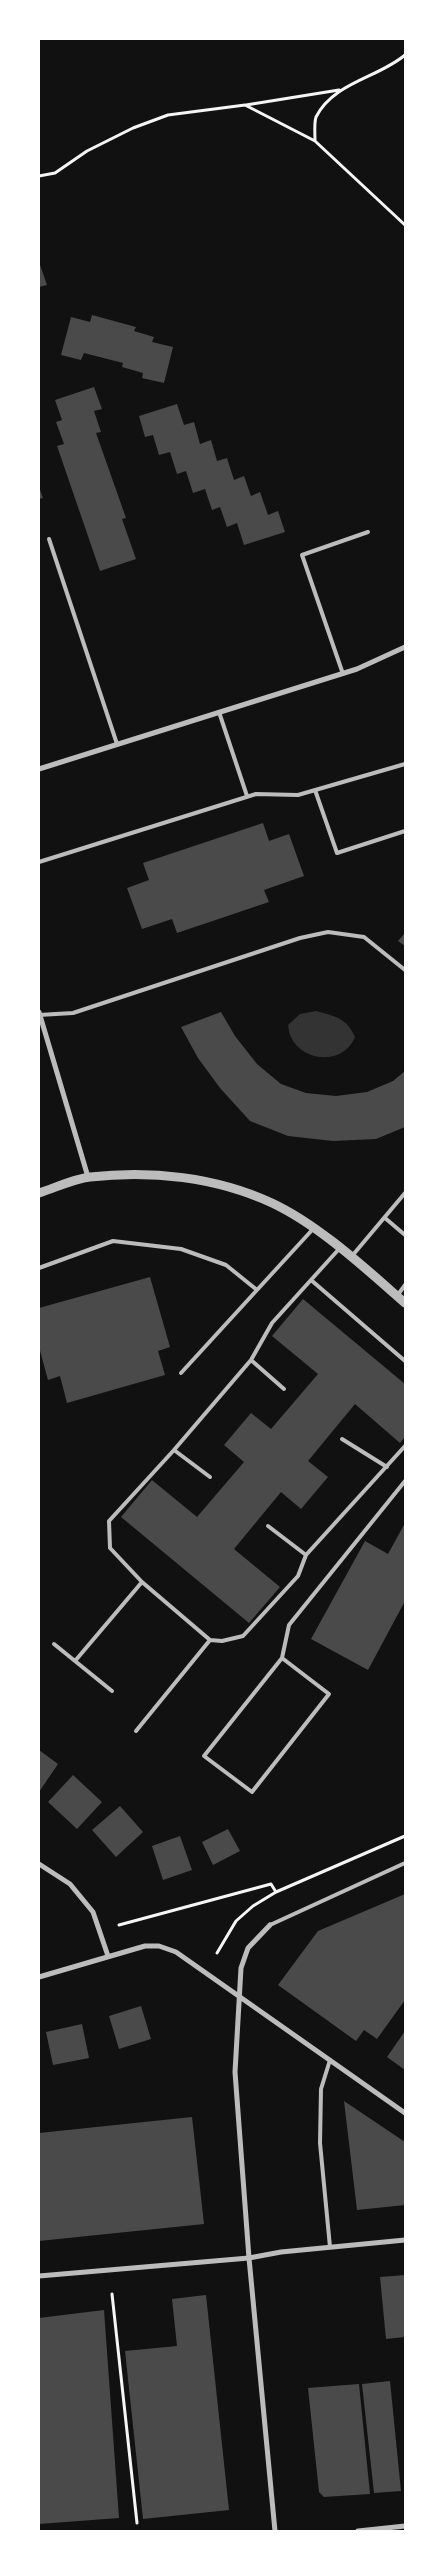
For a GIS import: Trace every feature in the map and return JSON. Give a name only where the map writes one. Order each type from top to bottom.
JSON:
[{"type":"street","points":[[39,769],[343,674],[405,646]]},
{"type":"street","points":[[39,1014],[88,1177]]},
{"type":"street","points":[[39,1193],[88,1177],[171,1175],[231,1187],[273,1204],[314,1229],[405,1303]]},
{"type":"street","points":[[39,1864],[70,1884],[93,1912],[108,1956]]},
{"type":"street","points":[[270,1925],[248,1948],[241,1968],[235,2072],[249,2258],[275,2531]]},
{"type":"street","points":[[39,1977],[145,1946],[159,1946],[176,1952],[405,2113]]},
{"type":"street","points":[[39,2276],[249,2258],[330,2247],[405,2240]]},
{"type":"street","points":[[358,2531],[405,2526]]},
{"type":"lane","points":[[343,674],[302,555],[368,532]]},
{"type":"lane","points":[[49,539],[117,744]]},
{"type":"lane","points":[[219,712],[247,796]]},
{"type":"lane","points":[[39,862],[247,796],[256,794],[298,795],[405,764]]},
{"type":"lane","points":[[316,790],[337,853],[405,831]]},
{"type":"lane","points":[[39,1014],[73,1013],[300,938],[328,932],[364,937],[405,970]]},
{"type":"lane","points":[[350,1258],[405,1193]]},
{"type":"lane","points":[[385,1218],[405,1235]]},
{"type":"lane","points":[[181,1373],[314,1229]]},
{"type":"lane","points":[[39,1268],[113,1241],[190,1252],[226,1265],[257,1290]]},
{"type":"lane","points":[[339,1249],[272,1323],[251,1360],[174,1450],[109,1521],[110,1548],[142,1582],[210,1640],[222,1641],[243,1636],[298,1576],[306,1554],[405,1446]]},
{"type":"lane","points":[[311,1280],[405,1361]]},
{"type":"lane","points":[[397,1296],[405,1285]]},
{"type":"lane","points":[[251,1360],[284,1389]]},
{"type":"lane","points":[[342,1439],[387,1467]]},
{"type":"lane","points":[[174,1450],[210,1478]]},
{"type":"lane","points":[[282,1658],[329,1694],[252,1792],[204,1756],[282,1658],[288,1625],[405,1482]]},
{"type":"lane","points":[[268,1526],[306,1554]]},
{"type":"lane","points":[[75,1661],[142,1582]]},
{"type":"lane","points":[[136,1731],[210,1640]]},
{"type":"lane","points":[[54,1644],[112,1691]]},
{"type":"lane","points":[[270,1925],[405,1863]]},
{"type":"lane","points":[[330,2060],[322,2089],[320,2143],[330,2247]]},
{"type":"path","points":[[39,176],[55,173],[87,151],[134,128],[168,115],[245,106],[339,90],[393,64],[405,54]]},
{"type":"path","points":[[315,141],[316,118],[339,90]]},
{"type":"path","points":[[245,106],[315,141],[405,225]]},
{"type":"path","points":[[217,1953],[236,1922],[253,1906],[276,1892],[405,1836]]},
{"type":"path","points":[[120,1925],[271,1884],[276,1892]]},
{"type":"path","points":[[112,2294],[137,2523]]},
{"type":"shaded area","points":[[316,1011],[340,1019],[348,1026],[355,1037],[350,1046],[333,1056],[323,1057],[314,1056],[297,1046],[289,1033],[288,1025],[300,1014]]},
{"type":"building","points":[[39,262],[47,285],[39,287]]},
{"type":"building","points":[[92,315],[136,327],[134,331],[154,337],[152,342],[173,347],[164,383],[142,378],[143,373],[122,367],[123,363],[84,353],[81,360],[61,355],[71,317],[90,322]]},
{"type":"building","points":[[94,387],[102,409],[94,411],[101,432],[96,433],[126,518],[122,519],[136,559],[100,571],[57,446],[64,444],[56,422],[62,420],[55,400]]},
{"type":"building","points":[[177,404],[184,425],[194,422],[200,444],[211,440],[217,461],[227,458],[234,480],[244,476],[251,496],[260,492],[268,515],[278,511],[285,532],[244,545],[237,523],[227,527],[220,507],[212,510],[205,489],[193,493],[186,471],[177,474],[170,452],[159,455],[153,435],[145,437],[139,416]]},
{"type":"building","points":[[39,487],[43,498],[39,499]]},
{"type":"building","points":[[263,823],[269,841],[289,834],[304,876],[264,890],[269,902],[177,933],[172,919],[142,929],[127,888],[149,880],[143,863]]},
{"type":"building","points":[[405,933],[405,946],[398,941]]},
{"type":"building","points":[[221,1012],[235,1036],[257,1064],[281,1084],[306,1093],[336,1096],[367,1092],[393,1081],[405,1071],[405,1127],[376,1139],[333,1141],[288,1136],[250,1121],[220,1088],[198,1058],[181,1027]]},
{"type":"building","points":[[150,1277],[170,1347],[158,1351],[165,1375],[67,1403],[60,1376],[48,1380],[39,1347],[39,1308]]},
{"type":"building","points":[[303,1299],[405,1384],[405,1437],[400,1443],[355,1404],[308,1461],[328,1477],[301,1509],[281,1492],[234,1549],[280,1587],[249,1623],[121,1517],[152,1480],[197,1517],[244,1462],[224,1445],[251,1413],[271,1429],[318,1374],[272,1336]]},
{"type":"building","points":[[405,1523],[405,1601],[368,1670],[311,1639],[365,1541],[388,1554]]},
{"type":"building","points":[[39,1750],[58,1764],[39,1792]]},
{"type":"building","points":[[73,1775],[102,1802],[77,1829],[48,1802]]},
{"type":"building","points":[[120,1806],[143,1832],[116,1857],[92,1830]]},
{"type":"building","points":[[228,1829],[240,1851],[213,1865],[202,1842]]},
{"type":"building","points":[[180,1836],[192,1870],[163,1880],[152,1846]]},
{"type":"building","points":[[405,1894],[405,2000],[377,2039],[364,2030],[356,2041],[278,1985],[318,1931]]},
{"type":"building","points":[[141,2006],[151,2039],[119,2049],[109,2016]]},
{"type":"building","points":[[82,2024],[89,2058],[53,2065],[46,2032]]},
{"type":"building","points":[[405,2031],[405,2070],[387,2057]]},
{"type":"building","points":[[344,2101],[405,2142],[405,2205],[357,2210]]},
{"type":"building","points":[[192,2117],[204,2224],[39,2241],[39,2133]]},
{"type":"building","points":[[405,2275],[405,2337],[386,2339],[380,2277]]},
{"type":"building","points":[[206,2295],[229,2510],[143,2519],[125,2351],[177,2346],[172,2299]]},
{"type":"building","points":[[104,2310],[119,2518],[39,2524],[39,2318]]},
{"type":"building","points":[[390,2381],[401,2491],[374,2493],[362,2384]]},
{"type":"building","points":[[359,2384],[370,2494],[324,2497],[319,2492],[308,2388]]}]
